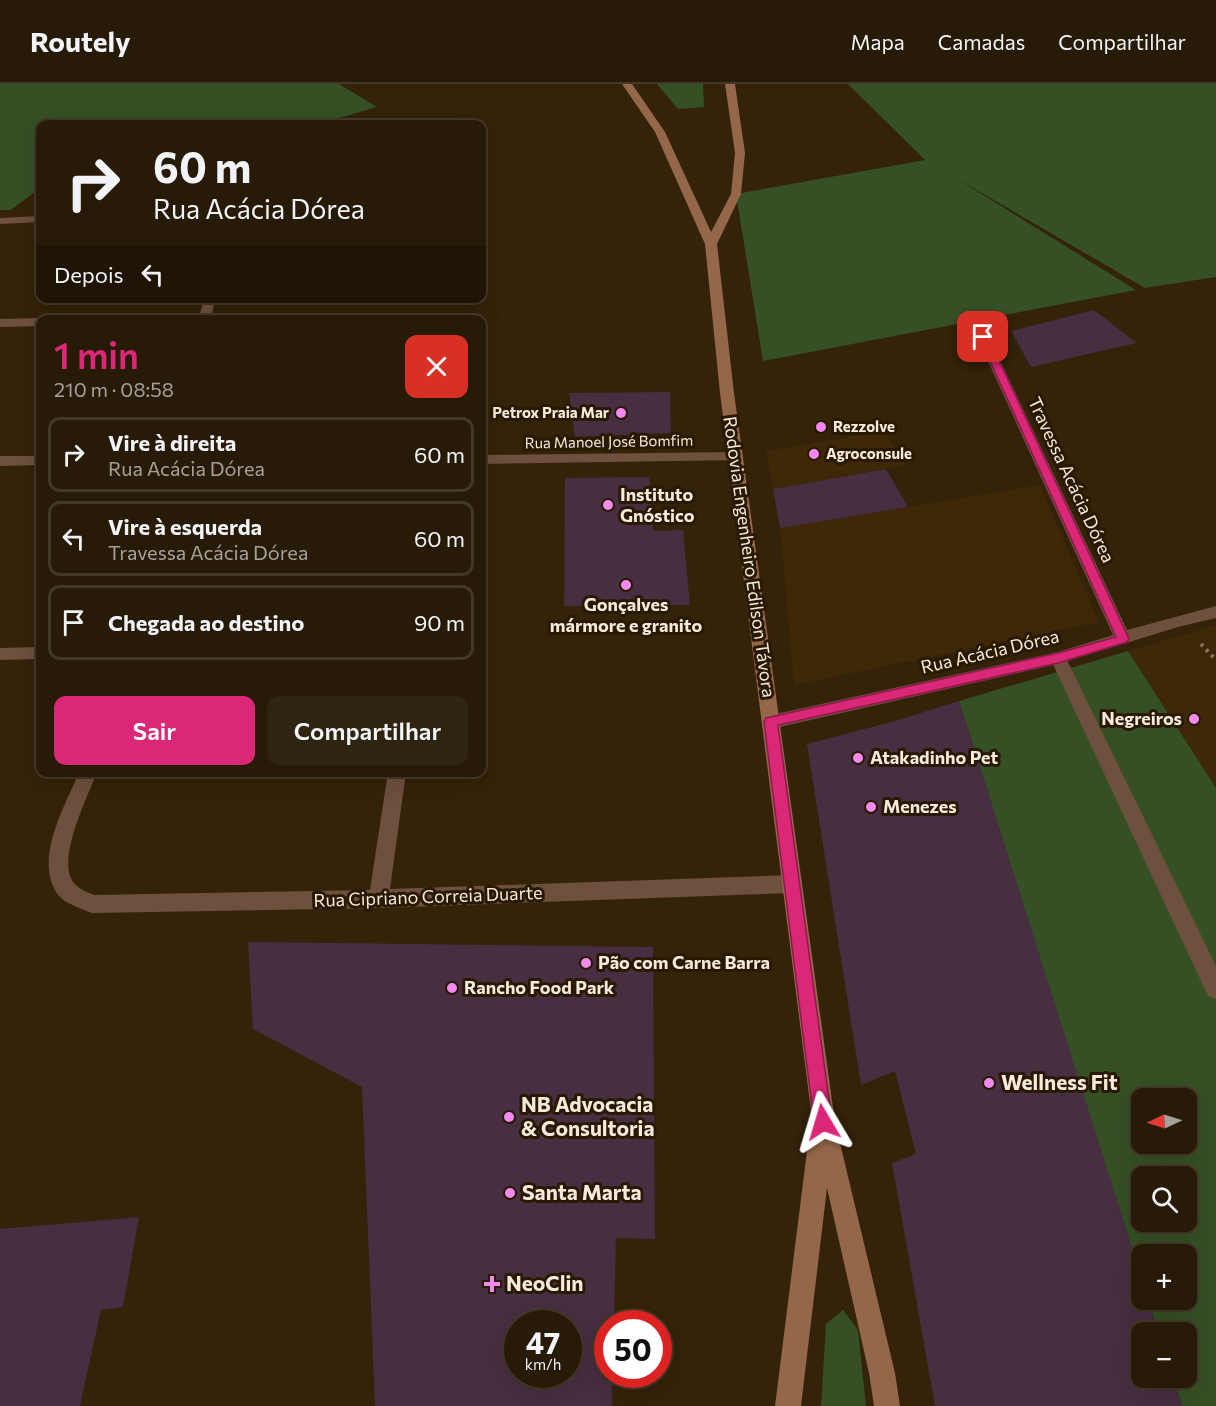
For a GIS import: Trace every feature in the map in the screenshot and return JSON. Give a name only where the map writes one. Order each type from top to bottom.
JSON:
[{"type":"main road","name":"Rodovia Engenheiro Edilson Távora","points":[[627,84],[660,132],[711,244],[736,457],[823,1122],[882,1373],[887,1406]]},
{"type":"main road","points":[[711,244],[736,194],[740,153],[730,84]]},
{"type":"main road","name":"Rodovia Engenheiro Edilson Távora","points":[[788,1406],[823,1122]]},
{"type":"street","points":[[0,221],[36,219]]},
{"type":"street","points":[[0,323],[36,322]]},
{"type":"street","name":"Travessa Acácia Dórea","points":[[983,337],[1123,639]]},
{"type":"street","name":"Rua Manoel José Bomfim","points":[[486,460],[736,457]]},
{"type":"street","points":[[0,462],[36,461]]},
{"type":"street","name":"Rua Acácia Dórea","points":[[771,722],[1058,658],[1178,621],[1216,612]]},
{"type":"street","points":[[0,654],[36,653]]},
{"type":"street","points":[[1058,658],[1216,989]]},
{"type":"street","name":"Rua Cipriano Correia Duarte","points":[[86,777],[61,846],[57,873],[67,890],[92,904],[378,899],[792,884]]},
{"type":"street","points":[[378,899],[396,777]]},
{"type":"shaded area","points":[[884,431],[906,465],[773,489],[766,451]]},
{"type":"shaded area","points":[[1040,485],[1099,622],[794,685],[780,528]]},
{"type":"shaded area","name":"Negreiros","points":[[1216,625],[1216,788],[1128,651]]},
{"type":"green space","points":[[0,84],[339,84],[377,107],[333,120],[36,120],[36,191],[11,210],[0,210]]},
{"type":"green space","points":[[657,84],[703,84],[704,107],[678,109]]},
{"type":"green space","points":[[848,84],[1216,84],[1216,277],[1145,288],[956,178],[1136,290],[763,361],[736,194],[925,160]]},
{"type":"green space","points":[[1128,651],[1216,788],[1216,1406],[1182,1406],[1176,1388],[1197,1388],[1197,1322],[1155,1322],[1151,1310],[1197,1310],[1197,1244],[1131,1244],[1131,1247],[959,701]]},
{"type":"green space","points":[[843,1310],[858,1330],[866,1406],[821,1406],[826,1324]]},
{"type":"building","points":[[1094,310],[1137,343],[1031,367],[1011,331]]},
{"type":"building","name":"Petrox Praia Mar","points":[[670,392],[671,433],[575,437],[569,393]]},
{"type":"building","points":[[886,469],[908,507],[780,528],[773,489]]},
{"type":"building","points":[[649,477],[653,531],[683,530],[690,605],[564,606],[565,478]]},
{"type":"building","points":[[959,701],[1131,1244],[1131,1310],[1151,1310],[1155,1322],[1131,1322],[1131,1388],[1176,1388],[1182,1406],[935,1406],[892,1163],[916,1154],[895,1071],[861,1085],[807,744],[895,721]]},
{"type":"building","points":[[248,942],[653,947],[655,1239],[616,1238],[614,1310],[594,1310],[594,1388],[612,1388],[612,1406],[375,1406],[362,1087],[253,1029]]},
{"type":"building","points":[[139,1217],[123,1307],[101,1310],[80,1406],[0,1406],[0,1229]]},
{"type":"place","name":"Petrox Praia Mar","points":[[621,413]]},
{"type":"place","name":"Rezzolve","points":[[821,427]]},
{"type":"place","name":"Agroconsule","points":[[814,454]]},
{"type":"place","name":"Instituto Gnóstico","points":[[608,505]]},
{"type":"place","name":"Gonçalves mármore e granito","points":[[626,585]]},
{"type":"place","name":"Negreiros","points":[[1194,719]]},
{"type":"place","name":"Atakadinho Pet","points":[[858,758]]},
{"type":"place","name":"Menezes","points":[[871,807]]},
{"type":"place","name":"Pão com Carne Barra","points":[[586,963]]},
{"type":"place","name":"Rancho Food Park","points":[[452,988]]},
{"type":"place","name":"Wellness Fit","points":[[989,1083]]},
{"type":"place","name":"NB Advocacia & Consultoria","points":[[509,1117]]},
{"type":"place","name":"Santa Marta","points":[[510,1193]]},
{"type":"place","name":"NeoClin","points":[[492,1284]]},
{"type":"route","points":[[823,1122],[771,722],[1058,658],[1123,639],[983,337]]}]
